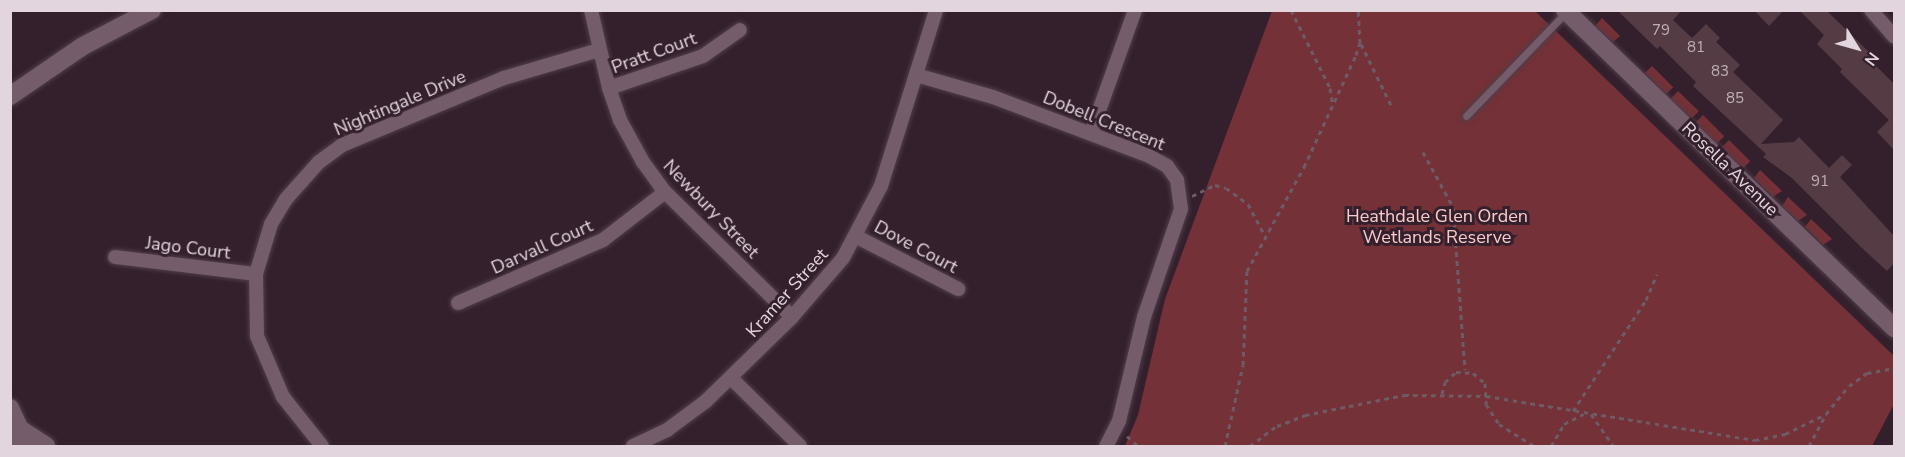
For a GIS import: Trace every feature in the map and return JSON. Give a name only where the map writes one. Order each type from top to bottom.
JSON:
[{"type":"street","points":[[10,96],[83,46],[152,10]]},
{"type":"street","name":"Newbury Street","points":[[591,10],[609,88],[620,120],[643,162],[665,192],[792,317]]},
{"type":"street","name":"Kramer Street","points":[[633,447],[680,422],[730,378],[829,277],[857,237],[881,186],[936,10]]},
{"type":"street","points":[[1090,133],[1135,10]]},
{"type":"street","points":[[1871,10],[1894,36]]},
{"type":"street","name":"Rosella Avenue","points":[[1565,11],[1894,328]]},
{"type":"street","name":"Pratt Court","points":[[609,88],[703,56],[741,30]]},
{"type":"street","name":"Nightingale Drive","points":[[322,447],[283,398],[267,366],[257,336],[256,274],[271,224],[286,199],[319,162],[342,145],[504,78],[599,50]]},
{"type":"street","name":"Dobell Crescent","points":[[916,75],[1090,133],[1167,166],[1177,180],[1182,200]]},
{"type":"street","name":"Darvall Court","points":[[458,303],[603,240],[665,192]]},
{"type":"street","points":[[1106,447],[1119,421],[1144,317],[1182,200]]},
{"type":"street","name":"Dove Court","points":[[857,237],[958,289]]},
{"type":"street","name":"Jago Court","points":[[115,257],[256,274]]},
{"type":"street","points":[[730,378],[800,447]]},
{"type":"street","points":[[10,408],[16,439],[46,447]]},
{"type":"lane","points":[[1466,116],[1565,11]]},
{"type":"path","points":[[1291,10],[1330,88],[1331,107]]},
{"type":"path","points":[[1358,10],[1360,43],[1392,107]]},
{"type":"path","points":[[1225,447],[1243,365],[1247,271],[1264,235],[1304,167],[1360,43]]},
{"type":"path","points":[[1423,152],[1453,207],[1466,370]]},
{"type":"path","points":[[1182,200],[1215,185],[1226,188],[1248,204],[1264,235]]},
{"type":"path","points":[[1574,411],[1646,300],[1657,274]]},
{"type":"path","points":[[1809,447],[1826,414],[1856,380],[1875,371],[1894,368]]},
{"type":"path","points":[[1442,394],[1450,376],[1466,370],[1480,377],[1486,404],[1499,424],[1534,447]]},
{"type":"path","points":[[1250,447],[1277,426],[1305,415],[1373,398],[1442,394],[1486,396],[1755,440],[1785,434],[1826,414]]},
{"type":"path","points":[[1551,447],[1564,424],[1591,414]]},
{"type":"path","points":[[1591,414],[1613,447]]},
{"type":"green space","name":"Heathdale Glen Orden Wetlands Reserve","points":[[1272,11],[1535,11],[1894,356],[1894,404],[1872,446],[1125,446],[1138,415],[1165,299]]},
{"type":"green space","points":[[1602,18],[1620,36],[1613,42],[1595,26]]},
{"type":"green space","points":[[1652,66],[1673,87],[1666,94],[1645,73]]},
{"type":"green space","points":[[1678,91],[1699,111],[1691,119],[1670,99]]},
{"type":"green space","points":[[1703,115],[1724,136],[1716,144],[1695,123]]},
{"type":"green space","points":[[1729,140],[1750,161],[1742,169],[1721,148]]},
{"type":"green space","points":[[1760,170],[1782,191],[1773,197],[1754,178]]},
{"type":"green space","points":[[1788,197],[1807,215],[1798,221],[1782,206]]},
{"type":"green space","points":[[1811,219],[1832,239],[1823,245],[1805,227]]},
{"type":"building","points":[[1617,10],[1682,10],[1673,20],[1692,38],[1706,24],[1720,38],[1716,42],[1740,65],[1733,72],[1783,120],[1761,144],[1794,142],[1799,137],[1829,168],[1842,155],[1852,165],[1840,177],[1894,236],[1894,263],[1887,271],[1792,178],[1763,157],[1766,154],[1693,86],[1696,82],[1660,46],[1657,49]]},
{"type":"building","points":[[1754,10],[1784,10],[1769,26]]},
{"type":"building","points":[[1799,10],[1826,10],[1877,60],[1873,63],[1894,84],[1894,150],[1877,132],[1889,120],[1840,72],[1842,69],[1817,44],[1824,35]]}]
